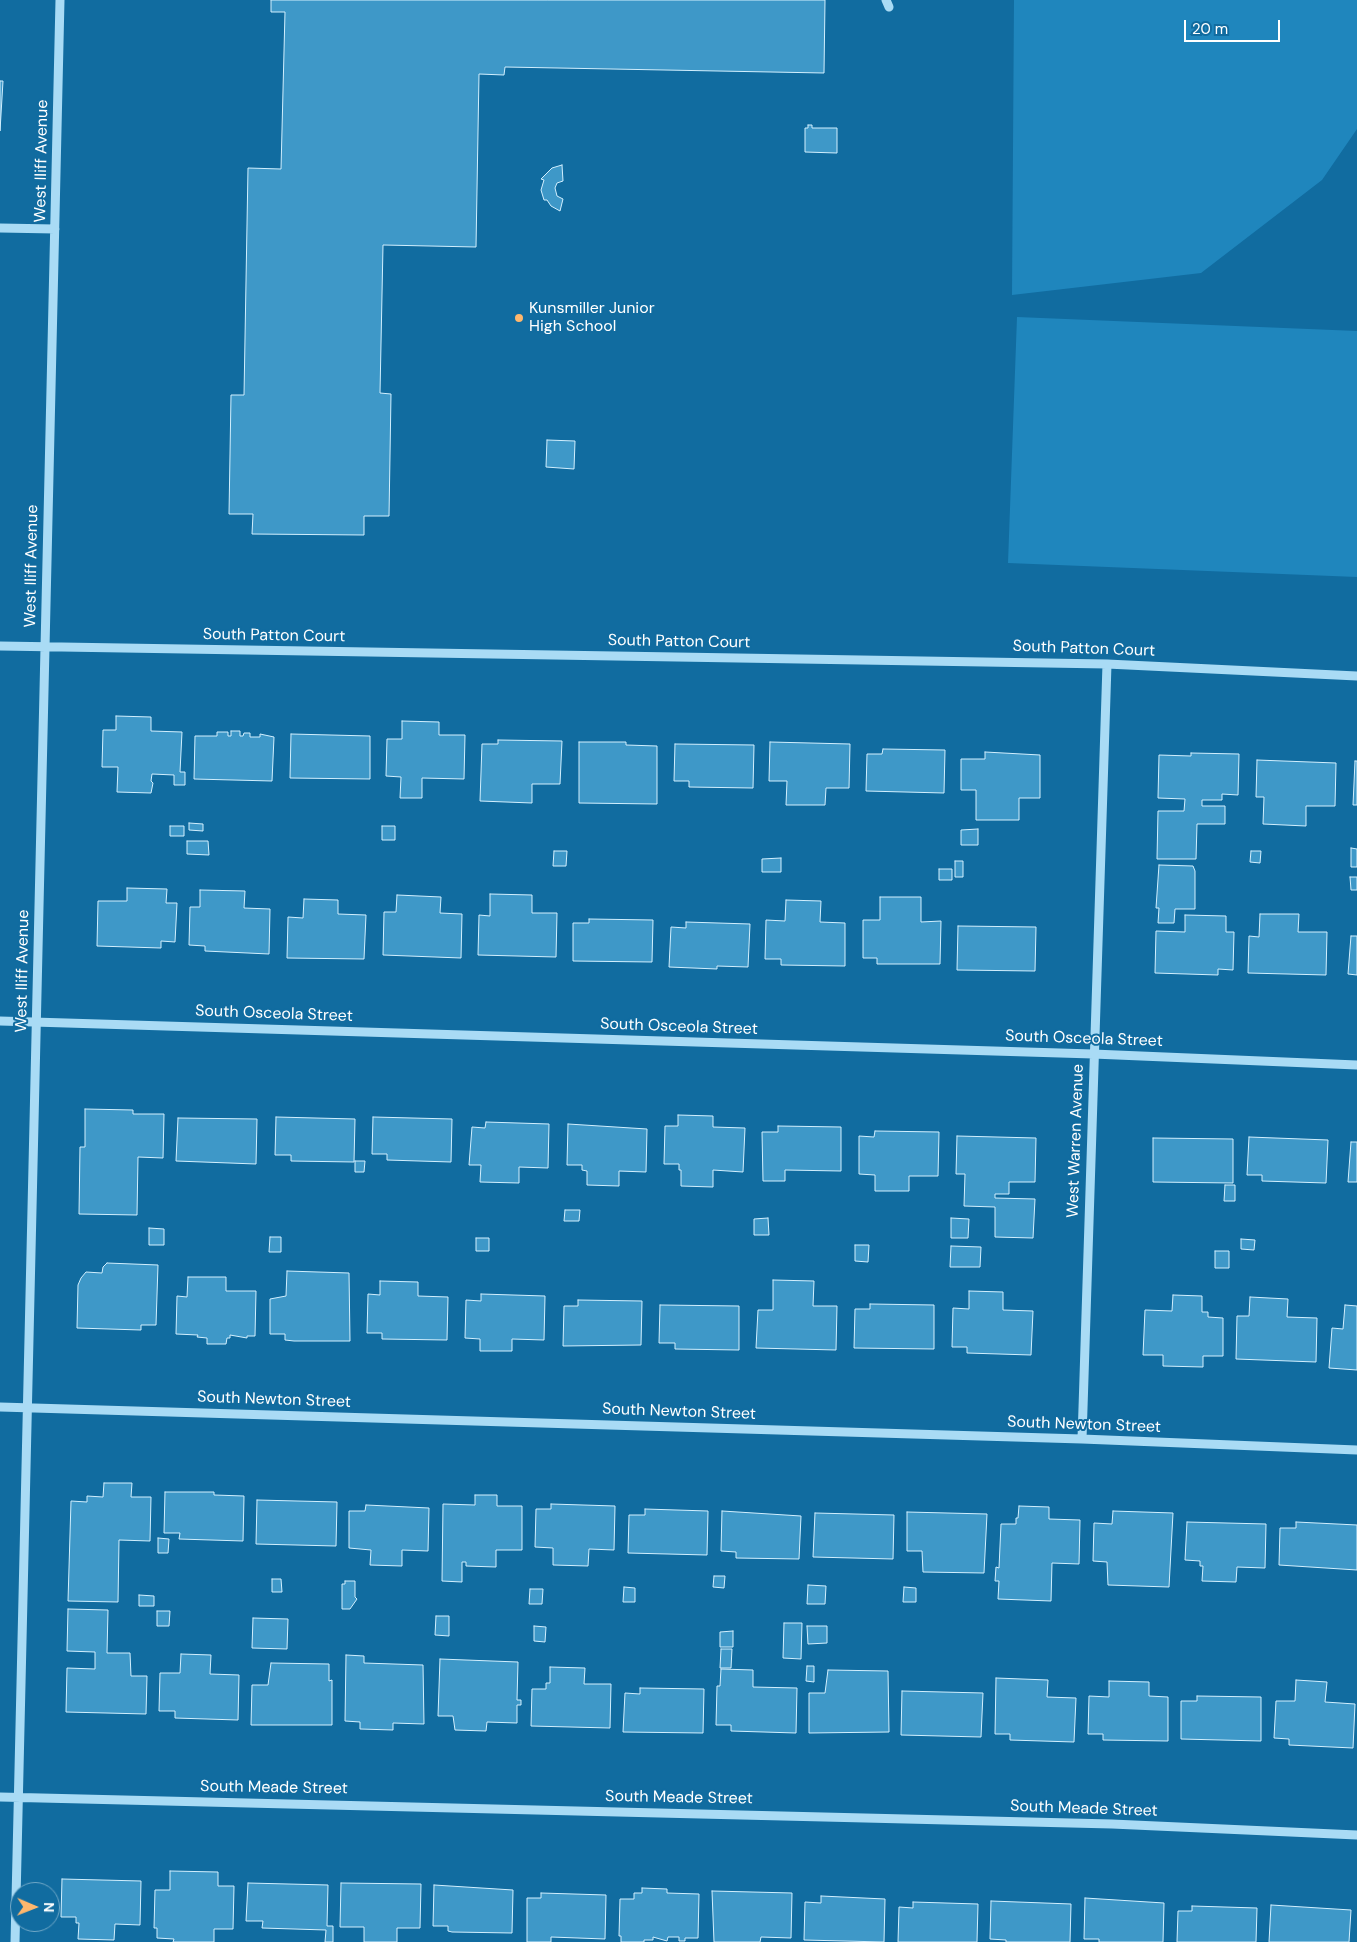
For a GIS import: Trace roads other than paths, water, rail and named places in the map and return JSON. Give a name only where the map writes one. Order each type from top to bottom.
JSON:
[{"type":"street","name":"West Iliff Avenue","points":[[15,1942],[60,0]]},
{"type":"street","points":[[0,228],[55,229]]},
{"type":"street","name":"South Patton Court","points":[[0,646],[1107,664],[1357,676]]},
{"type":"street","name":"West Warren Avenue","points":[[1082,1439],[1107,664]]},
{"type":"street","name":"South Osceola Street","points":[[0,1021],[1093,1054],[1357,1065]]},
{"type":"street","name":"South Newton Street","points":[[0,1407],[1082,1439],[1357,1450]]},
{"type":"street","name":"South Meade Street","points":[[0,1797],[1112,1824],[1357,1835]]},
{"type":"place","name":"Kunsmiller Junior High School","points":[[519,318]]}]
